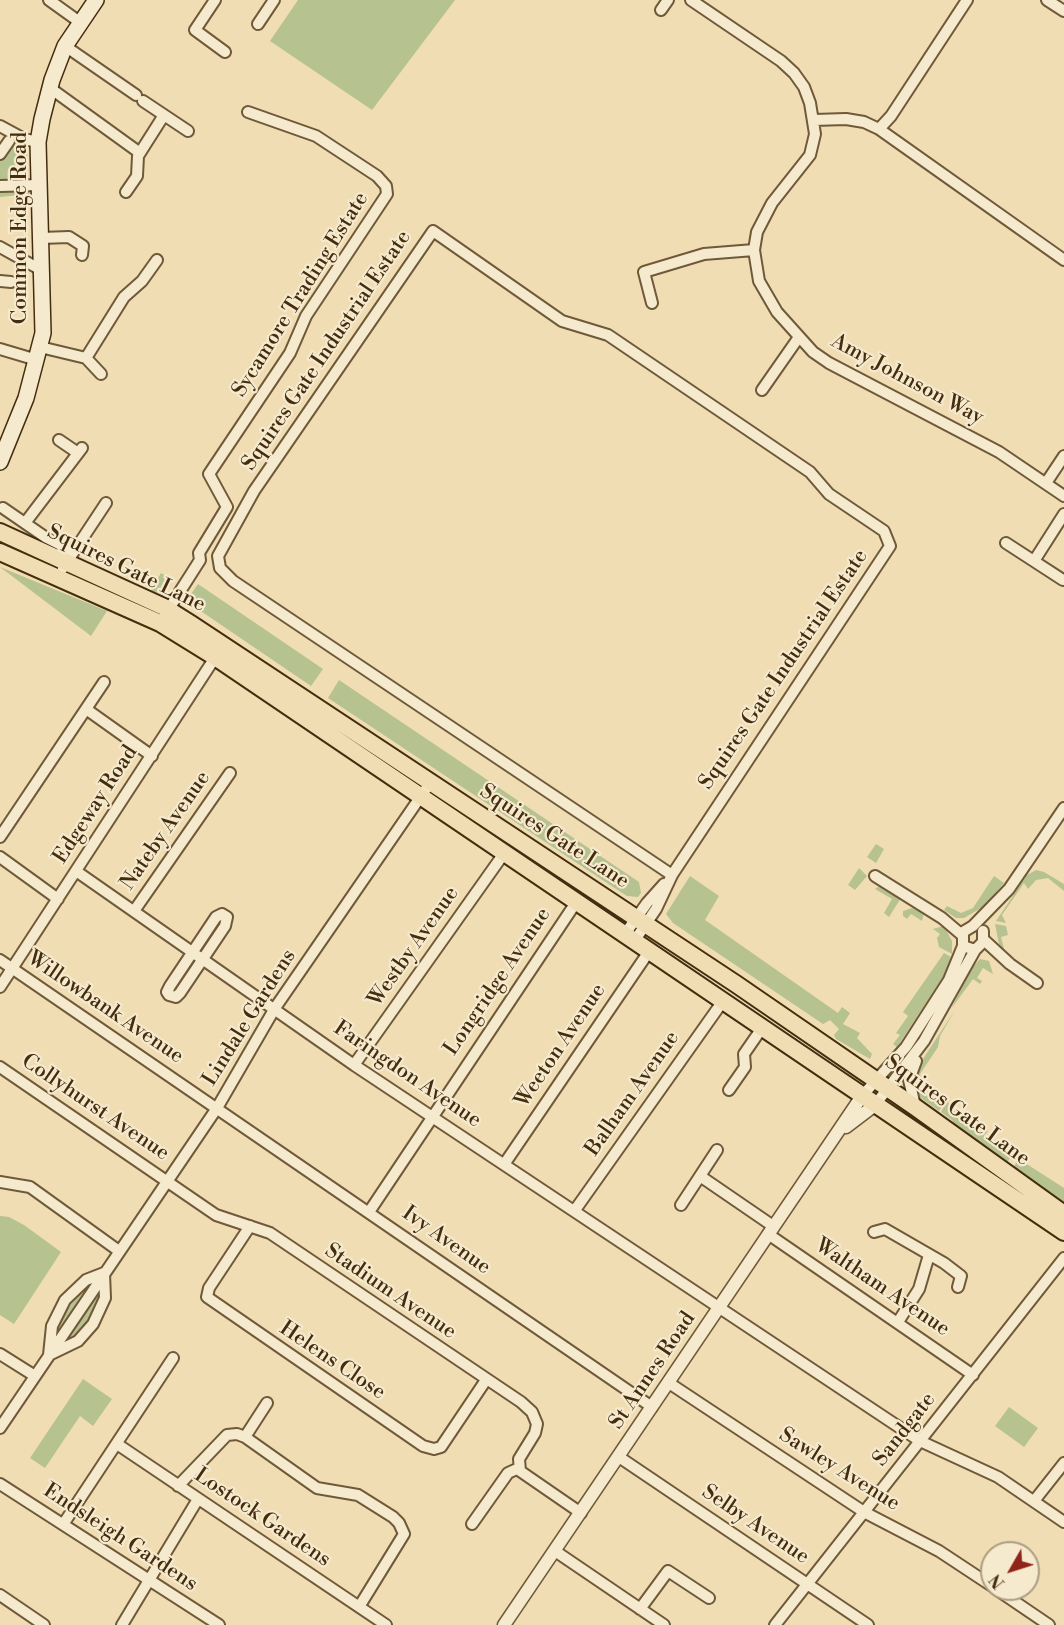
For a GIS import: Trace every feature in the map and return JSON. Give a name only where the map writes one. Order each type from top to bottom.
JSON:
[{"type":"main road","name":"Common Edge Road","points":[[0,462],[38,354],[45,318],[38,142],[50,88],[65,46],[96,0]]},
{"type":"main road","name":"Squires Gate Lane","points":[[5,533],[164,616],[426,790],[641,921],[723,976],[772,1019],[876,1092],[1011,1195],[1064,1232]]},
{"type":"main road","name":"Squires Gate Lane","points":[[0,552],[65,565]]},
{"type":"main road","name":"Squires Gate Lane","points":[[426,790],[505,852],[762,1028],[876,1092],[915,1107],[1064,1214]]},
{"type":"street","points":[[49,0],[81,23]]},
{"type":"street","points":[[215,0],[195,30],[225,52]]},
{"type":"street","points":[[258,24],[272,3],[260,0]]},
{"type":"street","points":[[661,10],[668,0]]},
{"type":"street","points":[[691,0],[794,74],[804,87],[814,120],[846,119],[864,122],[879,129],[1064,260]]},
{"type":"street","points":[[879,129],[891,116],[967,0]]},
{"type":"street","points":[[1047,0],[1064,11]]},
{"type":"street","points":[[65,46],[188,131]]},
{"type":"street","points":[[50,88],[140,153]]},
{"type":"street","name":"Sycamore Trading Estate","points":[[164,616],[200,560],[199,553],[227,507],[209,474],[290,353],[306,316],[387,194],[386,186],[377,176],[316,136],[248,112]]},
{"type":"street","points":[[126,192],[137,176],[140,153],[164,115]]},
{"type":"street","name":"Amy Johnson Way","points":[[814,120],[814,145],[805,165],[772,203],[764,218],[754,250],[759,281],[766,297],[799,337],[829,363],[999,452],[1064,495]]},
{"type":"street","points":[[0,126],[24,139],[38,142]]},
{"type":"street","points":[[0,154],[9,141]]},
{"type":"street","points":[[0,186],[39,185]]},
{"type":"street","name":"Squires Gate Industrial Estate","points":[[433,231],[562,321],[608,335],[810,472],[829,494],[884,531],[890,546],[672,875],[233,581],[220,568],[218,556],[254,491],[433,231]]},
{"type":"street","points":[[41,238],[69,237],[86,248]]},
{"type":"street","points":[[0,247],[43,271]]},
{"type":"street","points":[[652,303],[644,272],[704,254],[754,250]]},
{"type":"street","points":[[86,358],[121,293],[142,281],[157,260]]},
{"type":"street","points":[[762,390],[799,337]]},
{"type":"street","points":[[0,349],[86,358],[101,374]]},
{"type":"street","points":[[25,523],[80,450],[58,440]]},
{"type":"street","points":[[1046,483],[1064,456]]},
{"type":"street","points":[[65,565],[106,502]]},
{"type":"street","name":"Squires Gate Lane","points":[[3,508],[25,523],[65,565]]},
{"type":"street","points":[[1034,561],[1064,514]]},
{"type":"street","points":[[1006,543],[1063,580]]},
{"type":"street","name":"Edgeway Road","points":[[0,987],[219,651]]},
{"type":"street","points":[[0,837],[104,682]]},
{"type":"street","points":[[86,710],[152,756]]},
{"type":"street","name":"Nateby Avenue","points":[[134,911],[231,773]]},
{"type":"street","name":"Lindale Gardens","points":[[0,1428],[119,1251],[169,1182],[217,1108],[275,1008],[426,790]]},
{"type":"street","points":[[876,1092],[949,980],[973,938],[1064,808]]},
{"type":"street","name":"Westby Avenue","points":[[354,1065],[505,852]]},
{"type":"street","points":[[0,857],[58,899]]},
{"type":"street","name":"Faringdon Avenue","points":[[76,872],[354,1065],[576,1210],[921,1441],[998,1477],[1064,1522]]},
{"type":"street","points":[[630,937],[672,875]]},
{"type":"street","points":[[875,876],[973,938],[1037,983]]},
{"type":"street","name":"Longridge Avenue","points":[[369,1212],[577,901]]},
{"type":"street","points":[[224,915],[228,921],[180,993],[176,998],[169,995],[167,992],[170,986],[192,952],[216,917],[224,915]]},
{"type":"street","points":[[915,1107],[909,1080],[924,1041],[973,938]]},
{"type":"street","name":"Weeton Avenue","points":[[505,1163],[650,950]]},
{"type":"street","name":"Willowbank Avenue","points":[[0,960],[217,1108]]},
{"type":"street","name":"Balham Avenue","points":[[576,1210],[723,1001]]},
{"type":"street","points":[[729,1090],[745,1067],[744,1054],[762,1028]]},
{"type":"street","points":[[876,1092],[924,1041]]},
{"type":"street","name":"Collyhurst Avenue","points":[[0,1067],[169,1182]]},
{"type":"street","name":"St Annes Road","points":[[504,1625],[834,1138],[876,1092]]},
{"type":"street","name":"Ivy Avenue","points":[[217,1108],[652,1407]]},
{"type":"street","points":[[681,1205],[717,1150]]},
{"type":"street","name":"Waltham Avenue","points":[[700,1176],[770,1230],[973,1375]]},
{"type":"street","points":[[0,1182],[30,1187],[119,1251]]},
{"type":"street","name":"Stadium Avenue","points":[[169,1182],[216,1215],[270,1233],[521,1402],[536,1417],[536,1431],[519,1459],[519,1468],[508,1473],[472,1524]]},
{"type":"street","name":"Helens Close","points":[[250,1226],[210,1288],[207,1297],[423,1446],[434,1449],[441,1447],[486,1380]]},
{"type":"street","points":[[874,1232],[885,1229],[962,1276],[958,1287]]},
{"type":"street","points":[[898,1322],[919,1289],[929,1255]]},
{"type":"street","name":"Sandgate","points":[[775,1625],[1064,1258]]},
{"type":"street","points":[[49,1355],[78,1341],[93,1324],[105,1298],[104,1273]]},
{"type":"street","name":"Lindale Gardens","points":[[49,1355],[52,1326],[65,1300],[86,1280],[104,1273]]},
{"type":"street","points":[[0,1353],[35,1376]]},
{"type":"street","points":[[64,1524],[174,1358]]},
{"type":"street","name":"Sawley Avenue","points":[[669,1383],[864,1512],[939,1551],[980,1578]]},
{"type":"street","points":[[245,1437],[267,1403]]},
{"type":"street","points":[[178,1486],[227,1435],[245,1437],[316,1488],[358,1495],[399,1523],[404,1534],[359,1607]]},
{"type":"street","name":"Lostock Gardens","points":[[117,1444],[386,1625]]},
{"type":"street","name":"Selby Avenue","points":[[619,1457],[868,1625]]},
{"type":"street","points":[[1034,1501],[1064,1463]]},
{"type":"street","points":[[519,1468],[521,1472],[581,1513]]},
{"type":"street","name":"Endsleigh Gardens","points":[[0,1484],[219,1625]]},
{"type":"street","points":[[122,1625],[198,1499]]},
{"type":"street","points":[[555,1551],[664,1625]]},
{"type":"street","points":[[640,1609],[668,1571],[709,1598]]},
{"type":"street","points":[[0,1595],[44,1625]]},
{"type":"street","points":[[1014,1601],[1049,1625]]},
{"type":"green space","points":[[298,0],[455,0],[372,110],[270,41]]},
{"type":"green space","points":[[12,137],[26,143],[30,194],[0,197],[0,154]]},
{"type":"green space","points":[[0,567],[107,611],[91,636]]},
{"type":"green space","points":[[161,573],[173,580],[164,596],[160,599],[148,596]]},
{"type":"green space","points":[[198,584],[323,669],[311,686],[186,601]]},
{"type":"green space","points":[[339,680],[639,882],[641,893],[638,897],[627,896],[328,698]]},
{"type":"green space","points":[[876,844],[884,849],[876,863],[867,857]]},
{"type":"green space","points":[[859,868],[867,876],[855,890],[848,885]]},
{"type":"green space","points":[[1036,870],[1064,884],[1064,891],[1048,878],[1036,880],[1028,889],[1024,883],[1002,915],[1006,923],[996,921],[1027,875]]},
{"type":"green space","points":[[690,876],[719,896],[705,920],[838,1013],[842,1007],[850,1013],[843,1024],[860,1033],[857,1038],[872,1054],[870,1059],[836,1039],[834,1035],[839,1029],[830,1020],[823,1024],[673,923],[666,914]]},
{"type":"green space","points":[[994,876],[1004,883],[983,907],[964,918],[956,918],[944,910],[947,906],[961,913],[973,908]]},
{"type":"green space","points":[[881,885],[901,898],[889,917],[884,913],[892,899],[875,889]]},
{"type":"green space","points":[[912,908],[924,913],[922,921],[911,914],[907,919],[903,916],[903,911]]},
{"type":"green space","points":[[995,924],[1006,926],[1008,935],[1001,937],[1005,953],[999,944]]},
{"type":"green space","points":[[944,926],[952,941],[952,954],[939,947],[937,938],[940,934],[933,929]]},
{"type":"green space","points":[[944,953],[951,957],[948,969],[897,1047],[893,1044],[900,1035],[896,1033],[908,1016],[903,1012]]},
{"type":"green space","points":[[980,959],[989,961],[993,974],[983,968],[977,978],[982,981],[980,984],[973,979],[951,1009],[971,969]]},
{"type":"green space","points":[[955,1010],[940,1036],[938,1047],[920,1074],[922,1086],[927,1091],[946,1100],[939,1111],[918,1096],[916,1076],[923,1059]]},
{"type":"green space","points":[[947,1102],[988,1131],[984,1136],[1011,1156],[1006,1165],[957,1129],[952,1120],[941,1112]]},
{"type":"green space","points":[[1019,1159],[1064,1188],[1064,1205],[1012,1169]]},
{"type":"green space","points":[[0,1216],[9,1217],[24,1225],[61,1252],[14,1324],[0,1315]]},
{"type":"green space","points":[[96,1276],[49,1346],[55,1318]]},
{"type":"green space","points":[[104,1282],[93,1324],[57,1351]]},
{"type":"green space","points":[[83,1379],[112,1399],[93,1426],[80,1416],[45,1468],[30,1458]]},
{"type":"green space","points":[[1009,1407],[1038,1428],[1024,1447],[995,1426]]}]
